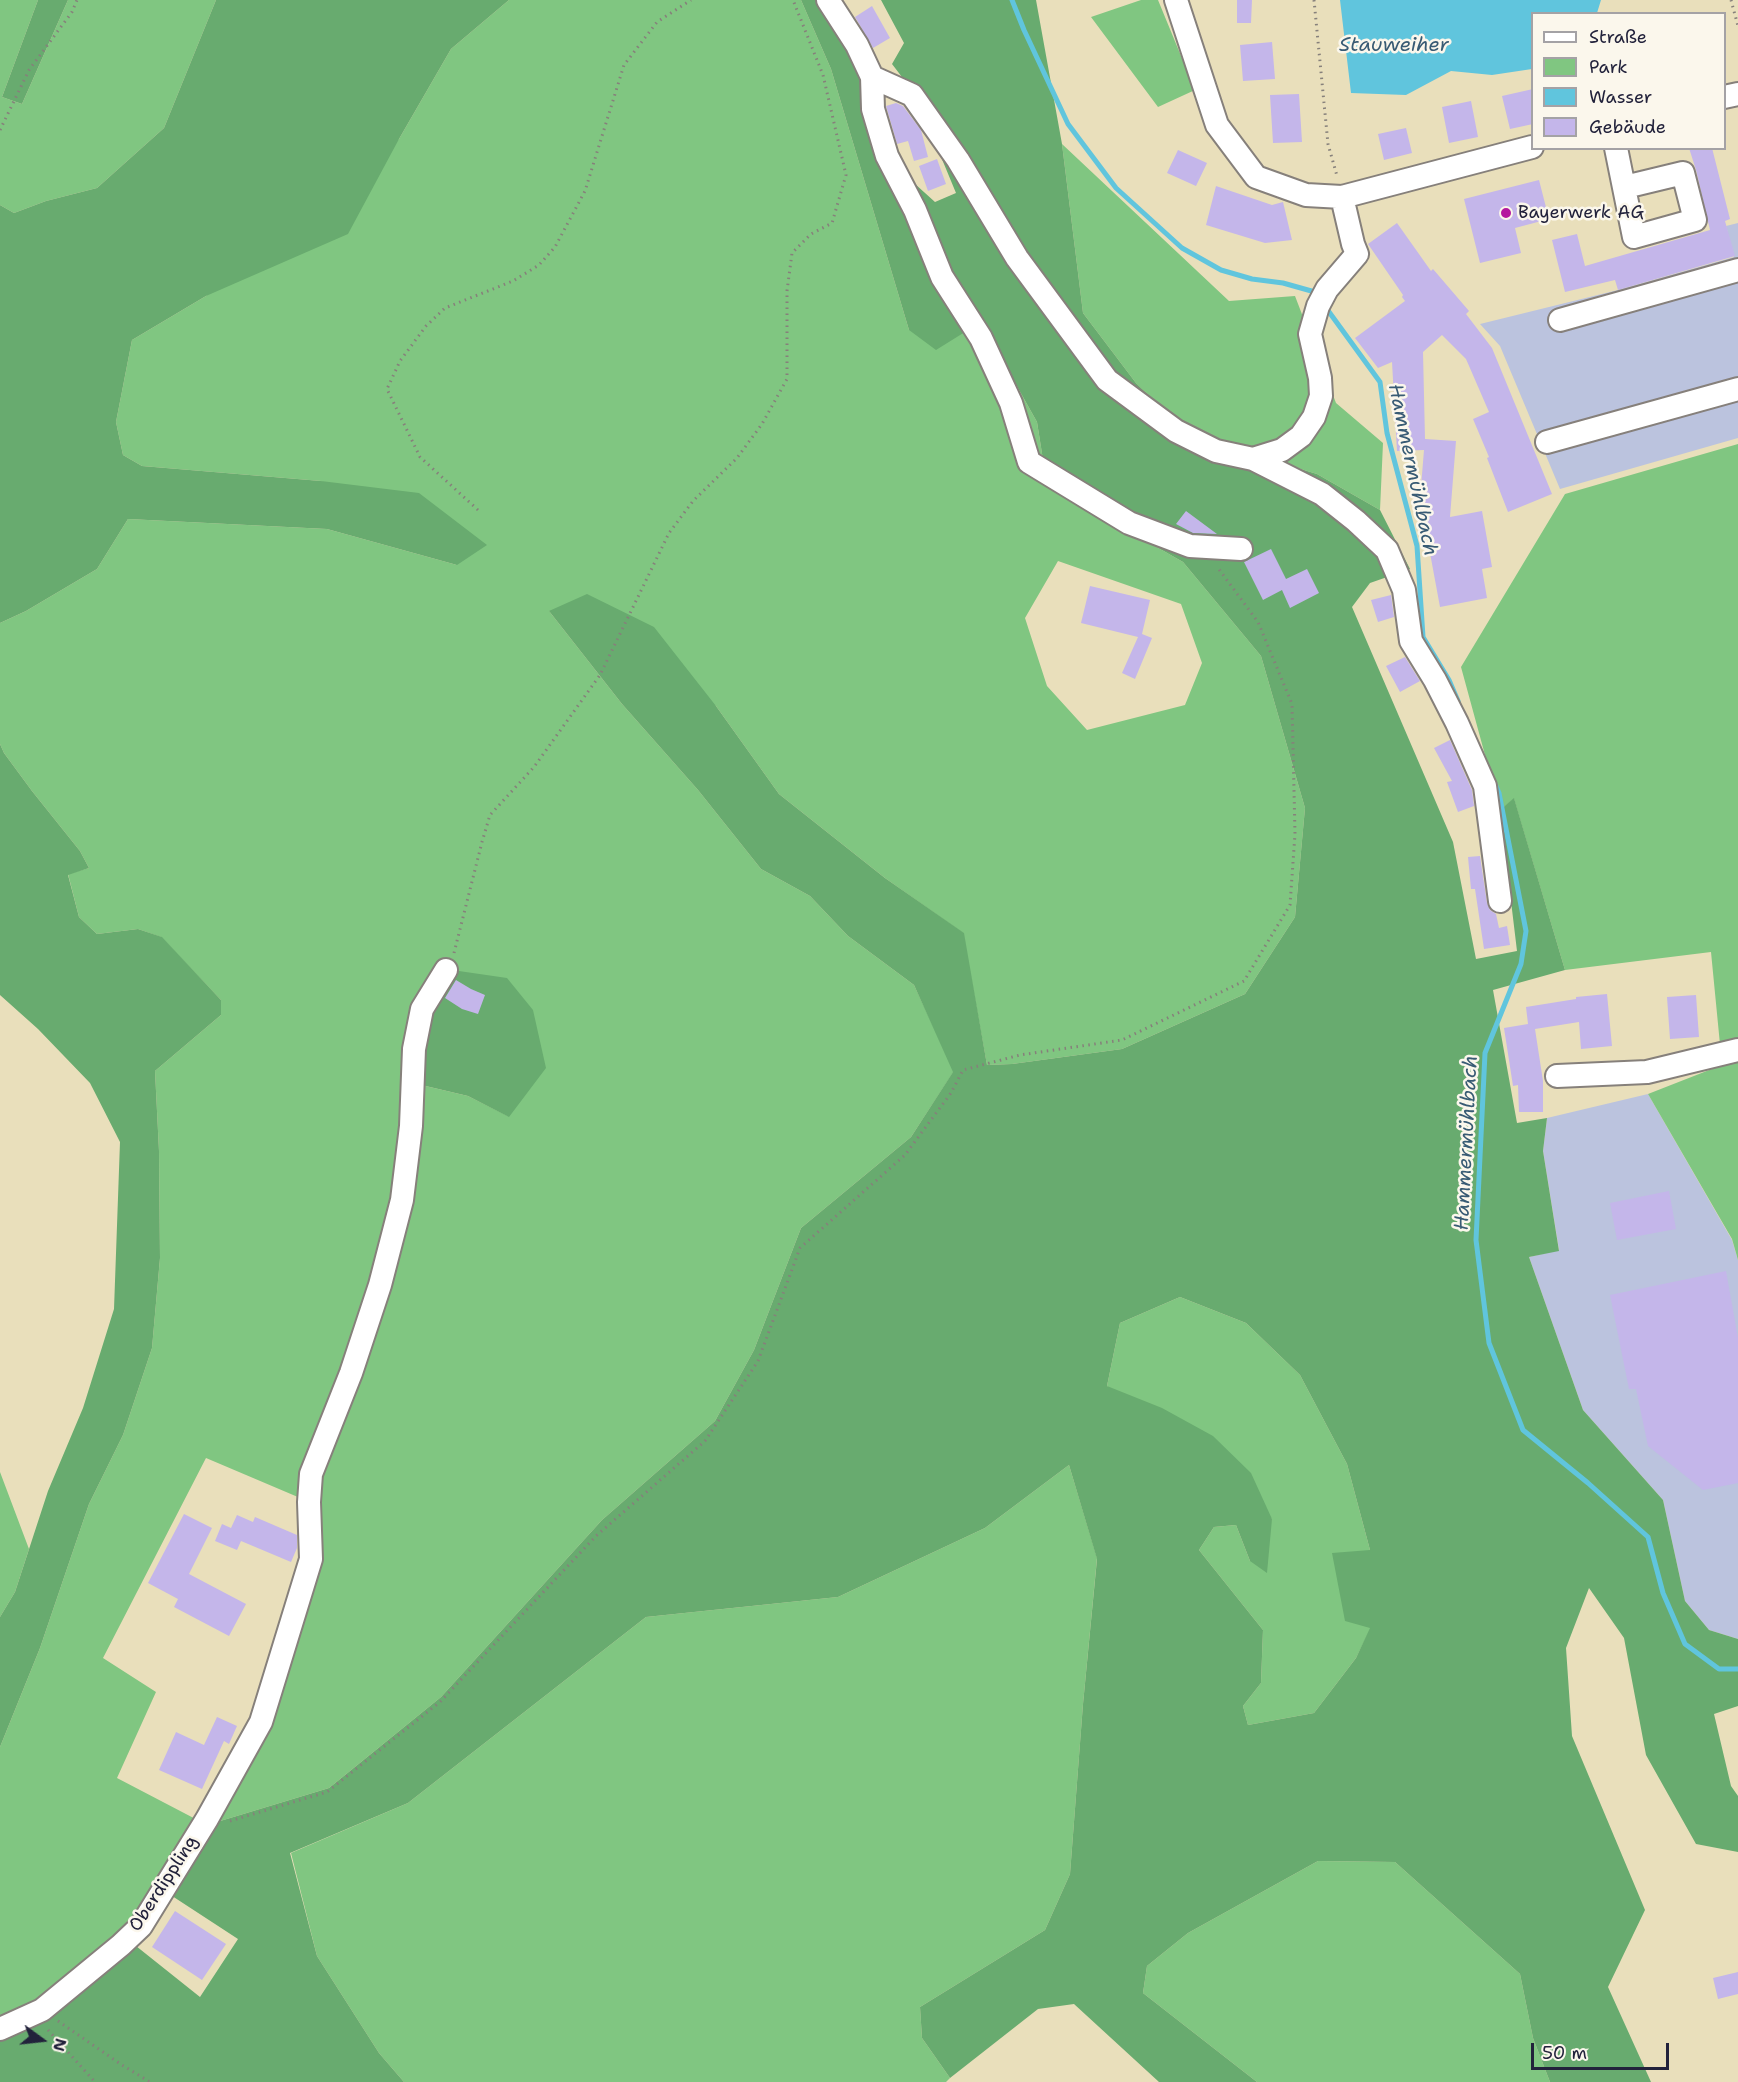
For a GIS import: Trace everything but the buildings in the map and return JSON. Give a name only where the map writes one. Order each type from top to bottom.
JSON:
[{"type":"street","points":[[828,0],[881,80],[912,95],[958,160],[1017,258],[1107,380],[1176,431],[1216,451],[1253,459],[1322,494],[1387,550],[1404,590],[1411,641],[1435,680],[1457,723],[1485,786],[1500,901]]},
{"type":"street","points":[[1176,0],[1217,125],[1256,177],[1306,195],[1342,197],[1531,148]]},
{"type":"street","points":[[881,80],[873,109],[887,156],[915,210],[942,277],[981,338],[1011,403],[1029,462],[1129,523],[1190,546],[1241,549]]},
{"type":"street","points":[[1616,150],[1625,187]]},
{"type":"street","points":[[1253,459],[1282,450],[1301,436],[1314,417],[1322,396],[1310,334],[1323,298],[1357,254],[1342,197]]},
{"type":"street","points":[[1560,320],[1738,270]]},
{"type":"street","points":[[1547,442],[1738,389]]},
{"type":"street","name":"Oberdippling","points":[[0,2029],[38,2012],[141,1926],[261,1722],[311,1559],[309,1502],[311,1474],[351,1373],[380,1285],[402,1200],[411,1126],[414,1048],[423,1009],[446,970]]},
{"type":"street","points":[[1557,1076],[1647,1072],[1738,1050]]},
{"type":"path","points":[[0,130],[29,70],[72,12],[77,0]]},
{"type":"path","points":[[478,510],[420,456],[387,389],[400,361],[426,326],[445,308],[513,281],[539,265],[555,247],[585,191],[624,64],[657,22],[691,0]]},
{"type":"path","points":[[446,970],[455,952],[490,815],[534,767],[600,675],[669,533],[693,501],[737,458],[762,424],[787,379],[787,291],[792,254],[811,234],[832,223],[846,175],[823,75],[793,0]]},
{"type":"path","points":[[1314,0],[1328,144],[1342,197]]},
{"type":"path","points":[[1731,0],[1738,26]]},
{"type":"path","points":[[203,1824],[327,1792],[440,1702],[596,1536],[705,1441],[758,1361],[800,1248],[905,1155],[951,1093],[963,1070],[1020,1055],[1122,1040],[1244,981],[1290,905],[1295,834],[1292,704],[1258,622],[1224,573],[1196,546]]},
{"type":"path","points":[[38,2012],[95,2082]]},
{"type":"path","points":[[38,2012],[150,2082]]},
{"type":"shaded area","points":[[1738,223],[1738,438],[1560,489],[1500,346],[1480,324],[1618,290],[1734,257],[1726,226]]},
{"type":"shaded area","points":[[1648,1094],[1732,1240],[1738,1260],[1738,1639],[1709,1630],[1685,1601],[1663,1500],[1583,1410],[1529,1257],[1559,1250],[1543,1151],[1547,1118]]},
{"type":"green space","points":[[0,0],[38,0],[2,97],[22,104],[68,0],[216,0],[164,128],[97,188],[46,201],[14,213],[0,205]]},
{"type":"green space","points":[[38,0],[68,0],[22,104],[2,97]]},
{"type":"green space","points":[[216,0],[509,0],[451,49],[348,234],[206,296],[132,340],[116,422],[123,455],[142,466],[321,481],[419,493],[487,545],[457,565],[327,529],[128,519],[97,569],[26,611],[0,623],[0,205],[14,213],[46,201],[97,188],[164,128]]},
{"type":"green space","points":[[509,0],[801,0],[831,69],[909,330],[981,322],[1037,422],[1047,485],[1183,562],[1261,656],[1305,808],[1295,917],[1245,994],[1122,1049],[1012,1064],[987,1065],[963,933],[885,878],[779,794],[716,706],[549,611],[622,704],[698,790],[761,869],[810,896],[848,936],[914,985],[954,1071],[911,1137],[801,1228],[754,1350],[715,1421],[602,1520],[441,1697],[329,1788],[207,1825],[122,1936],[22,2012],[0,2019],[0,1747],[40,1648],[89,1504],[123,1435],[152,1348],[160,1258],[159,1151],[155,1071],[221,1015],[221,1000],[161,937],[138,929],[97,934],[79,917],[68,874],[89,868],[80,851],[32,791],[0,744],[0,623],[26,611],[97,569],[128,519],[327,529],[457,565],[321,481],[142,466],[123,455],[116,422],[132,340],[206,296],[399,139],[451,49]],"holes":[[[1058,561],[1181,604],[1202,663],[1185,705],[1087,730],[1047,686],[1025,618]],[[452,970],[508,1116],[468,1096],[413,1083]],[[206,1458],[312,1503],[314,1546],[305,1619],[265,1723],[207,1825],[117,1778],[156,1692],[103,1658]]]},
{"type":"green space","points":[[801,0],[822,0],[874,103],[894,165],[935,202],[956,193],[915,94],[892,64],[904,43],[881,0],[1036,0],[1062,144],[1083,313],[1136,383],[1190,435],[1317,474],[1380,510],[1410,569],[1370,583],[1352,607],[1453,842],[1476,959],[1517,951],[1500,810],[1514,798],[1565,970],[1493,990],[1517,1123],[1547,1118],[1543,1151],[1559,1251],[1529,1257],[1583,1410],[1663,1500],[1685,1601],[1709,1630],[1738,1639],[1738,1706],[1714,1714],[1731,1786],[1738,1796],[1738,1852],[1696,1844],[1646,1755],[1624,1638],[1589,1588],[1566,1648],[1572,1736],[1645,1910],[1608,1987],[1651,2082],[1550,2082],[1533,2038],[1520,1974],[1395,1862],[1318,1861],[1188,1933],[1147,1966],[1143,1993],[1257,2082],[1159,2082],[1074,2004],[1038,2009],[950,2078],[922,2038],[920,2007],[1045,1930],[1070,1874],[1097,1559],[1069,1465],[985,1528],[838,1597],[646,1617],[408,1803],[290,1853],[317,1956],[379,2053],[404,2082],[0,2082],[0,2032],[131,1942],[200,1997],[238,1939],[166,1892],[207,1825],[329,1788],[441,1697],[602,1520],[715,1421],[754,1350],[801,1228],[911,1137],[953,1072],[914,985],[848,936],[810,896],[761,869],[698,790],[622,704],[549,611],[587,594],[654,627],[716,706],[779,794],[885,878],[964,933],[987,1065],[1012,1064],[1122,1049],[1245,994],[1295,917],[1305,808],[1261,656],[1183,562],[1047,485],[1037,422],[981,322],[936,350],[909,330],[831,69]],"holes":[[[1180,1297],[1246,1323],[1300,1375],[1347,1464],[1370,1550],[1332,1553],[1345,1621],[1370,1628],[1356,1658],[1314,1713],[1248,1725],[1243,1706],[1261,1683],[1263,1630],[1199,1550],[1214,1527],[1236,1525],[1250,1561],[1267,1573],[1272,1519],[1251,1473],[1213,1436],[1162,1408],[1107,1386],[1120,1323]]]},
{"type":"green space","points":[[1141,0],[1158,0],[1195,90],[1158,107],[1091,17]]},
{"type":"green space","points":[[1062,144],[1229,301],[1295,296],[1336,403],[1383,443],[1380,510],[1317,474],[1190,435],[1136,383],[1083,313]]},
{"type":"green space","points":[[1738,444],[1738,1260],[1732,1239],[1648,1094],[1722,1065],[1711,952],[1565,970],[1514,799],[1500,810],[1461,667],[1565,494]]},
{"type":"green space","points":[[0,744],[32,791],[80,851],[89,868],[68,875],[79,917],[97,934],[138,929],[162,937],[221,1000],[221,1015],[155,1071],[159,1151],[160,1258],[152,1348],[123,1435],[89,1504],[40,1648],[0,1747],[0,1617],[15,1592],[48,1491],[83,1408],[114,1309],[120,1142],[90,1083],[38,1029],[0,995]]},
{"type":"green space","points":[[452,970],[507,978],[533,1010],[546,1068],[509,1117],[468,1096],[413,1083],[414,1049]]},
{"type":"green space","points":[[1180,1297],[1246,1323],[1300,1375],[1347,1464],[1370,1550],[1371,1628],[1356,1658],[1314,1713],[1248,1725],[1243,1706],[1261,1683],[1263,1630],[1199,1550],[1214,1527],[1236,1525],[1250,1561],[1272,1519],[1107,1386],[1120,1323]]},
{"type":"green space","points":[[1069,1465],[1097,1558],[1070,1874],[1045,1930],[920,2007],[922,2038],[950,2078],[946,2082],[404,2082],[379,2053],[317,1956],[291,1853],[408,1803],[646,1617],[838,1597],[985,1528]]},
{"type":"green space","points":[[0,1472],[29,1549],[15,1592],[0,1617]]},
{"type":"green space","points":[[1318,1861],[1395,1862],[1520,1974],[1533,2038],[1550,2082],[1257,2082],[1143,1993],[1147,1966],[1188,1933]]},
{"type":"water","name":"Stauweiher","points":[[1340,0],[1601,0],[1597,12],[1531,12],[1531,69],[1492,75],[1451,71],[1406,95],[1351,93]]},
{"type":"waterway","name":"Hammermühlbach","points":[[1012,0],[1068,124],[1116,188],[1182,248],[1221,270],[1252,279],[1283,283],[1315,292],[1317,295]]},
{"type":"waterway","name":"Hammermühlbach","points":[[1324,305],[1380,382],[1387,433],[1417,546],[1423,637],[1449,680],[1458,701]]},
{"type":"waterway","name":"Hammermühlbach","points":[[1495,784],[1499,793],[1526,931],[1521,964],[1485,1053],[1476,1240],[1489,1343],[1523,1430],[1588,1483],[1648,1537],[1663,1593],[1685,1644],[1719,1669],[1738,1669]]},
{"type":"place","name":"Bayerwerk AG","points":[[1506,213]]}]
